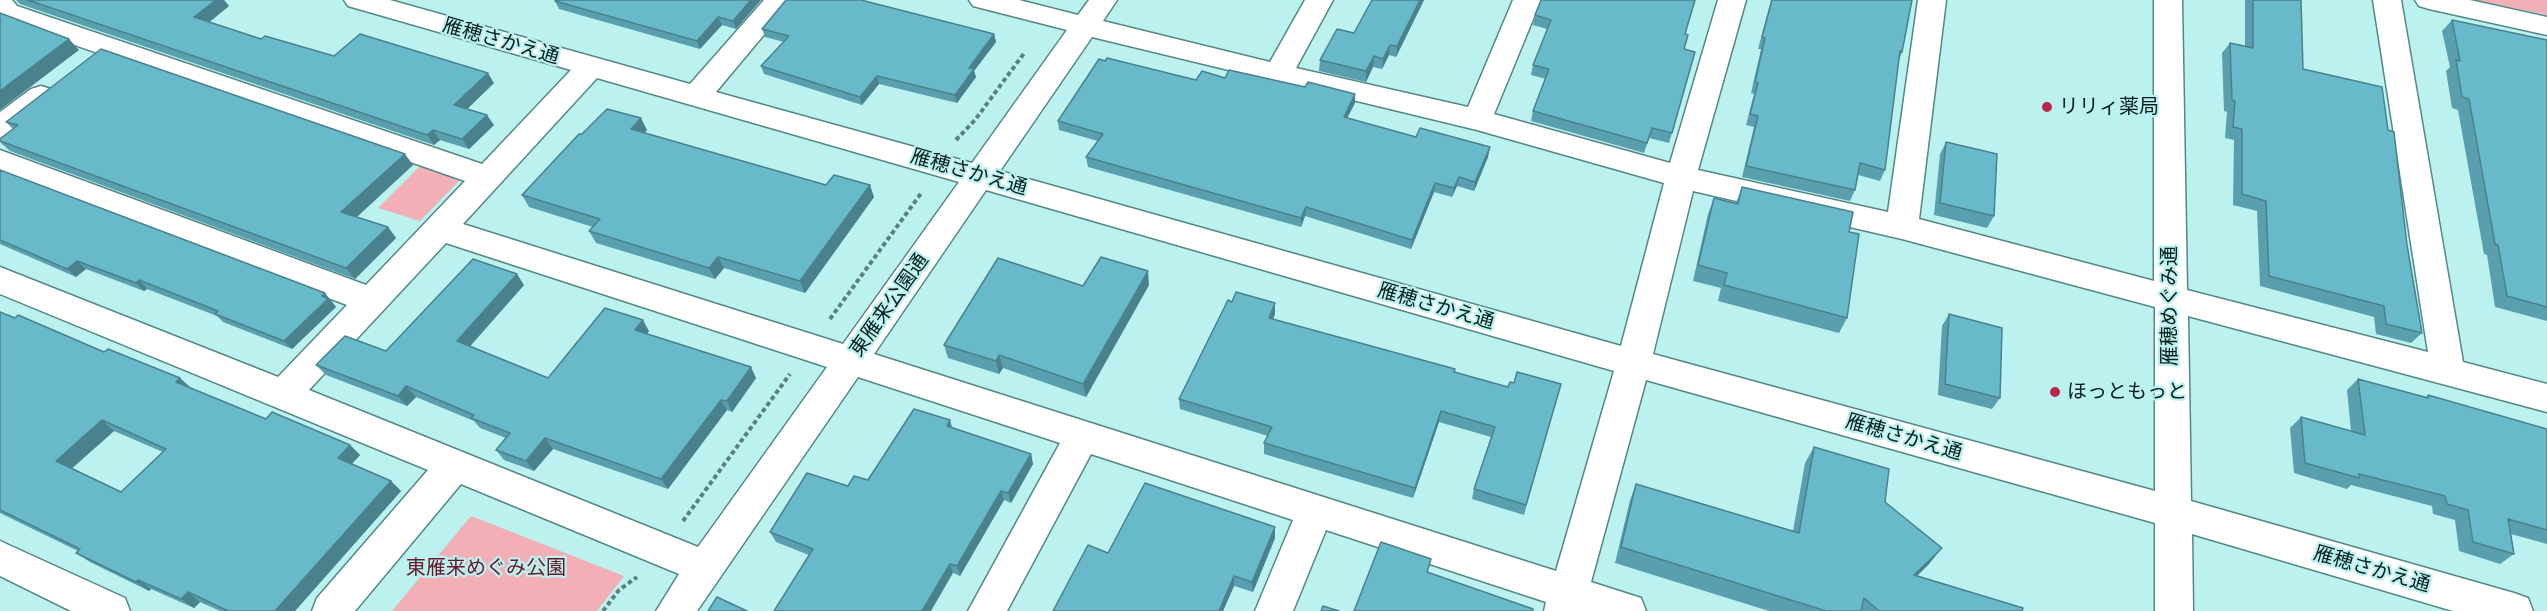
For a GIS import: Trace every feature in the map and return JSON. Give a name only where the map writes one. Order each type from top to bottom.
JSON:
[{"type":"street","name":"雁穂さかえ通","points":[[358,0],[980,175],[1634,363],[2172,512],[2514,611]]},
{"type":"street","points":[[696,96],[779,0]]},
{"type":"street","points":[[983,0],[1094,13],[1278,74],[1477,120],[1681,177],[1902,227],[2547,398]]},
{"type":"street","points":[[1278,74],[1319,0]]},
{"type":"street","points":[[1477,120],[1527,0]]},
{"type":"street","points":[[1565,601],[1634,363],[1681,177],[1732,0]]},
{"type":"street","points":[[1902,227],[1932,0]]},
{"type":"street","name":"雁穂めぐみ通","points":[[2168,0],[2174,611]]},
{"type":"street","points":[[2386,0],[2448,372]]},
{"type":"street","points":[[2429,0],[2547,26]]},
{"type":"street","points":[[0,3],[7,12],[486,177]]},
{"type":"street","name":"東雁来公園通","points":[[675,611],[1094,13]]},
{"type":"street","points":[[0,128],[106,46]]},
{"type":"street","points":[[285,393],[592,66]]},
{"type":"street","points":[[0,161],[370,300]]},
{"type":"street","points":[[438,228],[1315,511],[1565,601],[1627,611]]},
{"type":"street","points":[[0,280],[285,393],[454,466],[706,568]]},
{"type":"street","points":[[987,611],[1082,437]]},
{"type":"street","points":[[331,611],[454,466]]},
{"type":"street","points":[[1274,611],[1315,511]]},
{"type":"street","points":[[0,558],[111,611]]},
{"type":"path","points":[[960,134],[975,120],[1031,43]]},
{"type":"path","points":[[828,322],[921,193]]},
{"type":"path","points":[[678,528],[795,367]]},
{"type":"path","points":[[603,611],[619,590],[643,572]]},
{"type":"green space","points":[[2476,0],[2547,0],[2547,15]]},
{"type":"green space","points":[[420,166],[461,179],[420,221],[378,208]]},
{"type":"green space","name":"東雁来めぐみ公園","points":[[471,516],[624,576],[597,611],[392,611]]},
{"type":"building","points":[[28,0],[216,0],[194,17],[261,39],[265,36],[334,56],[360,34],[488,73],[454,105],[487,115],[462,139],[433,130],[427,135]]},
{"type":"building","points":[[556,0],[751,0],[733,21],[718,17],[697,41]]},
{"type":"building","points":[[786,0],[861,0],[994,34],[969,68],[974,69],[955,95],[877,76],[860,97],[761,66],[789,36],[762,29]]},
{"type":"building","points":[[1372,0],[1420,0],[1397,46],[1390,45],[1383,59],[1374,56],[1366,71],[1320,60],[1337,29],[1354,33]]},
{"type":"building","points":[[1541,0],[1695,0],[1685,34],[1688,35],[1684,49],[1695,52],[1672,133],[1652,128],[1647,143],[1533,111],[1549,69],[1533,65],[1551,20],[1535,15]]},
{"type":"building","points":[[1772,0],[1912,0],[1902,52],[1900,51],[1885,170],[1860,163],[1855,190],[1746,166],[1758,116],[1750,114],[1758,83],[1755,82],[1765,38],[1762,37]]},
{"type":"building","points":[[2253,0],[2301,0],[2303,69],[2382,87],[2388,130],[2394,132],[2407,245],[2422,333],[2386,324],[2384,306],[2269,276],[2266,201],[2242,194],[2242,129],[2233,127],[2235,101],[2232,100],[2230,43],[2253,48]]},
{"type":"building","points":[[0,13],[69,39],[0,91]]},
{"type":"building","points":[[2452,20],[2547,40],[2547,307],[2507,296],[2498,245],[2495,244],[2469,99],[2462,97],[2456,60],[2460,61]]},
{"type":"building","points":[[101,49],[405,154],[341,212],[388,227],[346,268],[0,141],[18,125],[6,122]]},
{"type":"building","points":[[1107,58],[1196,80],[1202,71],[1225,78],[1229,70],[1305,87],[1308,82],[1355,94],[1344,117],[1416,137],[1420,128],[1490,147],[1475,182],[1459,177],[1454,188],[1435,183],[1412,240],[1306,207],[1301,218],[1086,157],[1103,134],[1058,121],[1099,59],[1105,61]]},
{"type":"building","points":[[607,109],[641,118],[631,129],[826,185],[834,175],[870,185],[800,281],[718,257],[709,268],[589,231],[600,219],[522,195],[579,134],[582,134]]},
{"type":"building","points":[[1946,142],[1997,154],[1994,216],[1940,203]]},
{"type":"building","points":[[0,170],[325,293],[322,296],[328,299],[284,341],[215,314],[218,311],[139,280],[136,283],[77,261],[67,269],[0,240]]},
{"type":"building","points":[[1742,187],[1853,212],[1849,232],[1859,234],[1847,318],[1724,285],[1727,273],[1698,265],[1714,198],[1738,204]]},
{"type":"building","points":[[1101,257],[1148,271],[1083,384],[999,355],[996,361],[944,345],[998,258],[1083,286]]},
{"type":"building","points":[[473,259],[517,274],[457,341],[548,378],[605,308],[643,320],[635,330],[751,367],[727,401],[721,400],[661,479],[545,438],[526,461],[496,450],[510,433],[471,418],[474,415],[406,386],[398,396],[316,365],[345,336],[386,351]]},
{"type":"building","points":[[1236,292],[1275,303],[1269,318],[1455,369],[1454,372],[1508,387],[1510,382],[1514,383],[1517,372],[1561,384],[1526,505],[1474,489],[1495,427],[1441,411],[1415,488],[1264,443],[1272,427],[1179,399],[1228,300],[1232,302]]},
{"type":"building","points":[[0,312],[15,318],[18,315],[104,352],[108,349],[180,378],[176,382],[266,419],[272,412],[350,445],[338,458],[391,481],[275,611],[228,611],[188,592],[181,599],[138,580],[136,582],[76,553],[80,549],[0,510]],"holes":[[[102,420],[166,449],[121,492],[56,461]]]},
{"type":"building","points":[[1949,314],[2002,328],[2000,398],[1945,384]]},
{"type":"building","points":[[2358,379],[2428,398],[2428,395],[2547,429],[2547,530],[2508,519],[2514,554],[2473,542],[2468,510],[2447,504],[2445,496],[2359,474],[2359,478],[2305,463],[2301,417],[2365,435]]},
{"type":"building","points":[[914,409],[950,420],[947,426],[1031,454],[1008,493],[1001,491],[957,566],[950,564],[922,611],[774,611],[813,549],[770,532],[807,473],[848,486],[854,476],[868,480]]},
{"type":"building","points":[[1814,447],[1889,469],[1885,502],[1942,548],[1914,575],[2023,608],[2022,611],[1879,611],[1864,598],[1861,611],[1826,611],[1621,547],[1636,484],[1799,533]]},
{"type":"building","points":[[1145,483],[1275,527],[1252,582],[1234,576],[1219,611],[1053,611],[1088,545],[1108,553]]},
{"type":"building","points":[[1381,542],[1431,559],[1427,572],[1533,609],[1533,611],[1354,611]]},
{"type":"building","points":[[717,597],[747,611],[708,611]]},
{"type":"building","points":[[1323,606],[1339,611],[1321,611]]},
{"type":"place","name":"リリィ薬局","points":[[2047,107]]},
{"type":"place","name":"ほっともっと","points":[[2055,392]]}]
